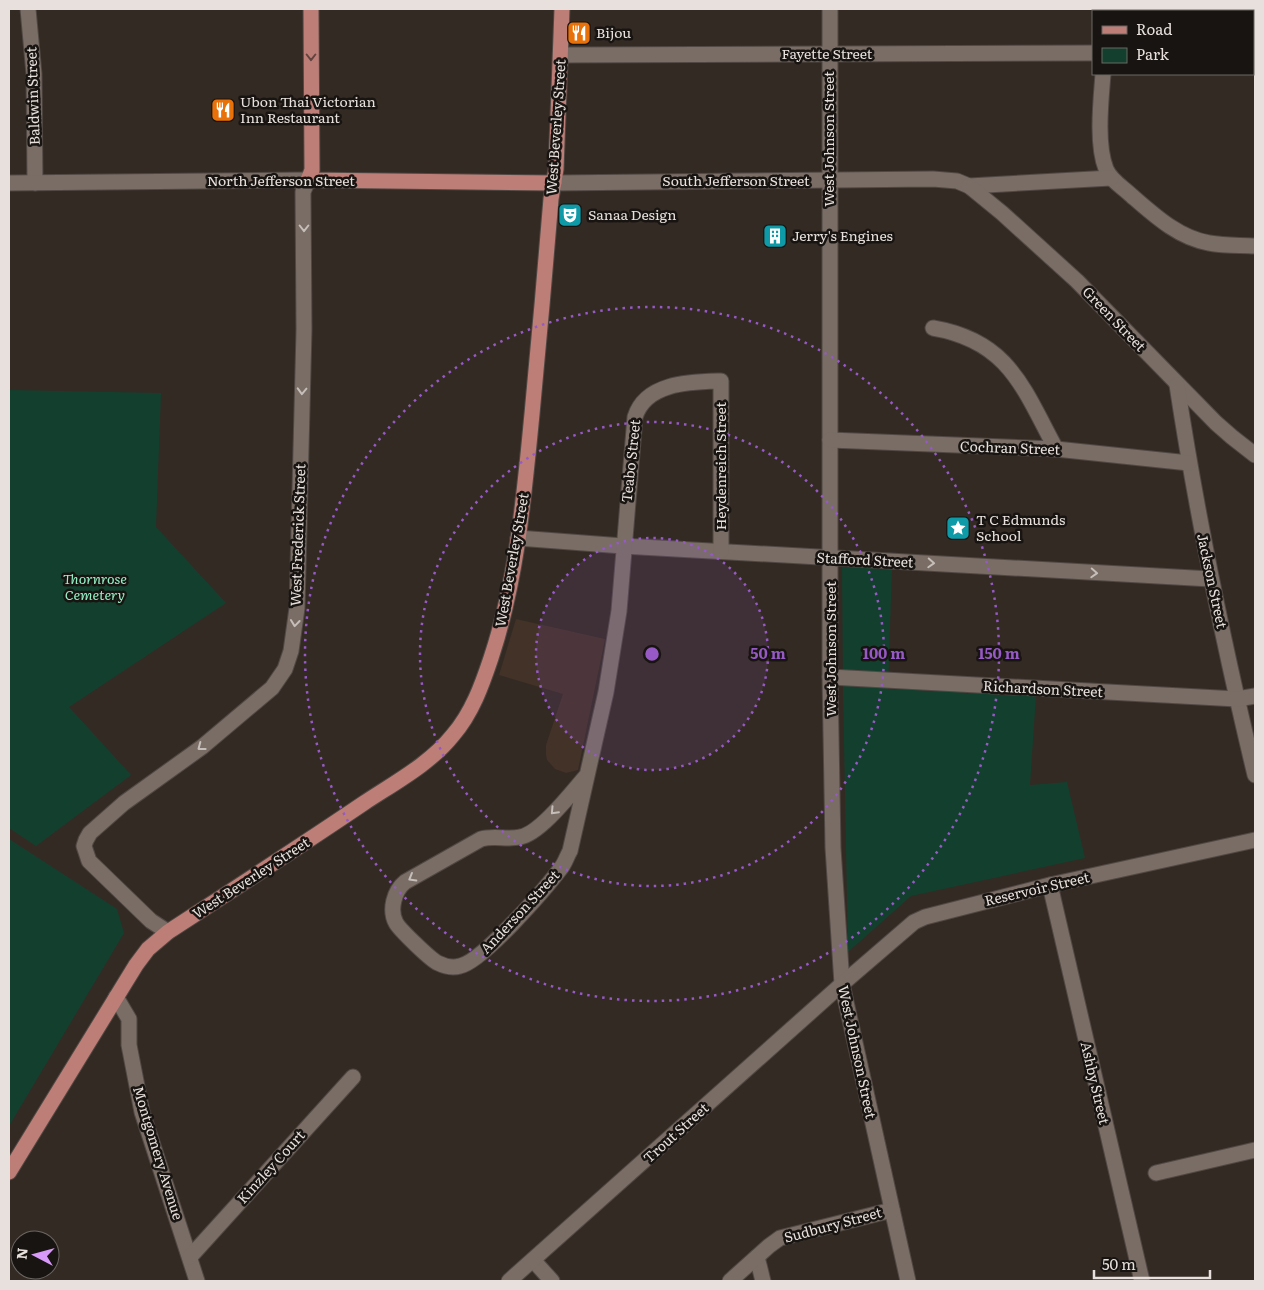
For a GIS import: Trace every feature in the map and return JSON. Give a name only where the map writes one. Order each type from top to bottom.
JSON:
[{"type":"main road","name":"West Frederick Street","points":[[308,180],[312,170],[311,9]]},
{"type":"main road","name":"West Beverley Street","points":[[9,1172],[116,997],[148,949],[168,932],[427,760],[452,736],[466,718],[479,692],[496,643],[507,603],[518,538],[529,452],[554,183],[562,9]]},
{"type":"main road","name":"North Jefferson Street","points":[[308,180],[554,183]]},
{"type":"street","name":"Baldwin Street","points":[[28,9],[34,74],[35,183]]},
{"type":"street","name":"West Johnson Street","points":[[830,9],[830,677],[833,848],[842,984],[908,1281]]},
{"type":"street","name":"Fayette Street","points":[[561,55],[1092,53]]},
{"type":"street","points":[[1103,75],[1100,120],[1102,147],[1104,164],[1111,178],[1157,218],[1193,238],[1207,243],[1255,246]]},
{"type":"street","name":"South Jefferson Street","points":[[554,183],[940,180],[957,181],[969,186],[1111,178]]},
{"type":"street","name":"North Jefferson Street","points":[[9,183],[308,180]]},
{"type":"street","name":"West Frederick Street","points":[[168,932],[151,921],[89,861],[85,850],[85,843],[90,832],[124,803],[202,747],[265,695],[279,678],[289,658],[293,644],[297,599],[304,330],[303,192],[308,180]]},
{"type":"street","name":"Green Street","points":[[969,186],[1071,275],[1177,385],[1232,437],[1255,455]]},
{"type":"street","points":[[933,328],[954,333],[974,341],[1005,363],[1017,376],[1056,449]]},
{"type":"street","name":"Teabo Street","points":[[623,546],[634,425],[640,404],[655,392],[683,384],[721,381]]},
{"type":"street","name":"Heydenreich Street","points":[[721,381],[721,551]]},
{"type":"street","name":"Jackson Street","points":[[1177,385],[1211,579],[1255,775]]},
{"type":"street","name":"Cochran Street","points":[[830,440],[1056,449],[1189,462]]},
{"type":"street","name":"Stafford Street","points":[[518,538],[623,546],[1211,579]]},
{"type":"street","name":"Anderson Street","points":[[587,775],[550,816],[530,834],[520,837],[487,837],[481,839],[405,882],[399,887],[394,899],[393,913],[396,924],[436,962],[444,966],[460,966],[471,962],[484,951],[537,898],[562,866],[570,851],[606,692],[618,610],[623,546]]},
{"type":"street","name":"Richardson Street","points":[[830,677],[1237,699],[1255,696]]},
{"type":"street","name":"Reservoir Street","points":[[842,984],[914,922],[925,917],[1050,885],[1255,840]]},
{"type":"street","name":"Ashby Street","points":[[1050,885],[1142,1281]]},
{"type":"street","name":"Trout Street","points":[[509,1281],[842,984]]},
{"type":"street","name":"Montgomery Avenue","points":[[116,997],[129,1019],[129,1045],[142,1112],[197,1281]]},
{"type":"street","name":"Kinzley Court","points":[[190,1257],[353,1077]]},
{"type":"street","points":[[1156,1173],[1255,1150]]},
{"type":"street","name":"Sudbury Street","points":[[730,1281],[780,1238],[892,1210]]},
{"type":"street","points":[[757,1257],[763,1281]]},
{"type":"street","points":[[533,1260],[552,1281]]},
{"type":"shaded area","points":[[516,619],[605,639],[578,770],[566,773],[555,769],[547,760],[546,755],[546,745],[563,694],[499,675]]},
{"type":"green space","name":"Thornrose Cemetery","points":[[9,390],[161,393],[156,527],[226,603],[69,707],[131,775],[36,846],[9,828]]},
{"type":"green space","points":[[842,563],[892,566],[888,689],[1036,695],[1030,785],[1067,782],[1085,858],[911,896],[848,952],[843,687]]},
{"type":"green space","points":[[9,839],[117,909],[124,933],[9,1126]]},
{"type":"place","name":"Bijou","points":[[579,33]]},
{"type":"place","name":"Ubon Thai Victorian Inn Restaurant","points":[[223,110]]},
{"type":"place","name":"Sanaa Design","points":[[570,215]]},
{"type":"place","name":"Jerry's Engines","points":[[775,236]]},
{"type":"place","name":"T C Edmunds School","points":[[958,528]]}]
